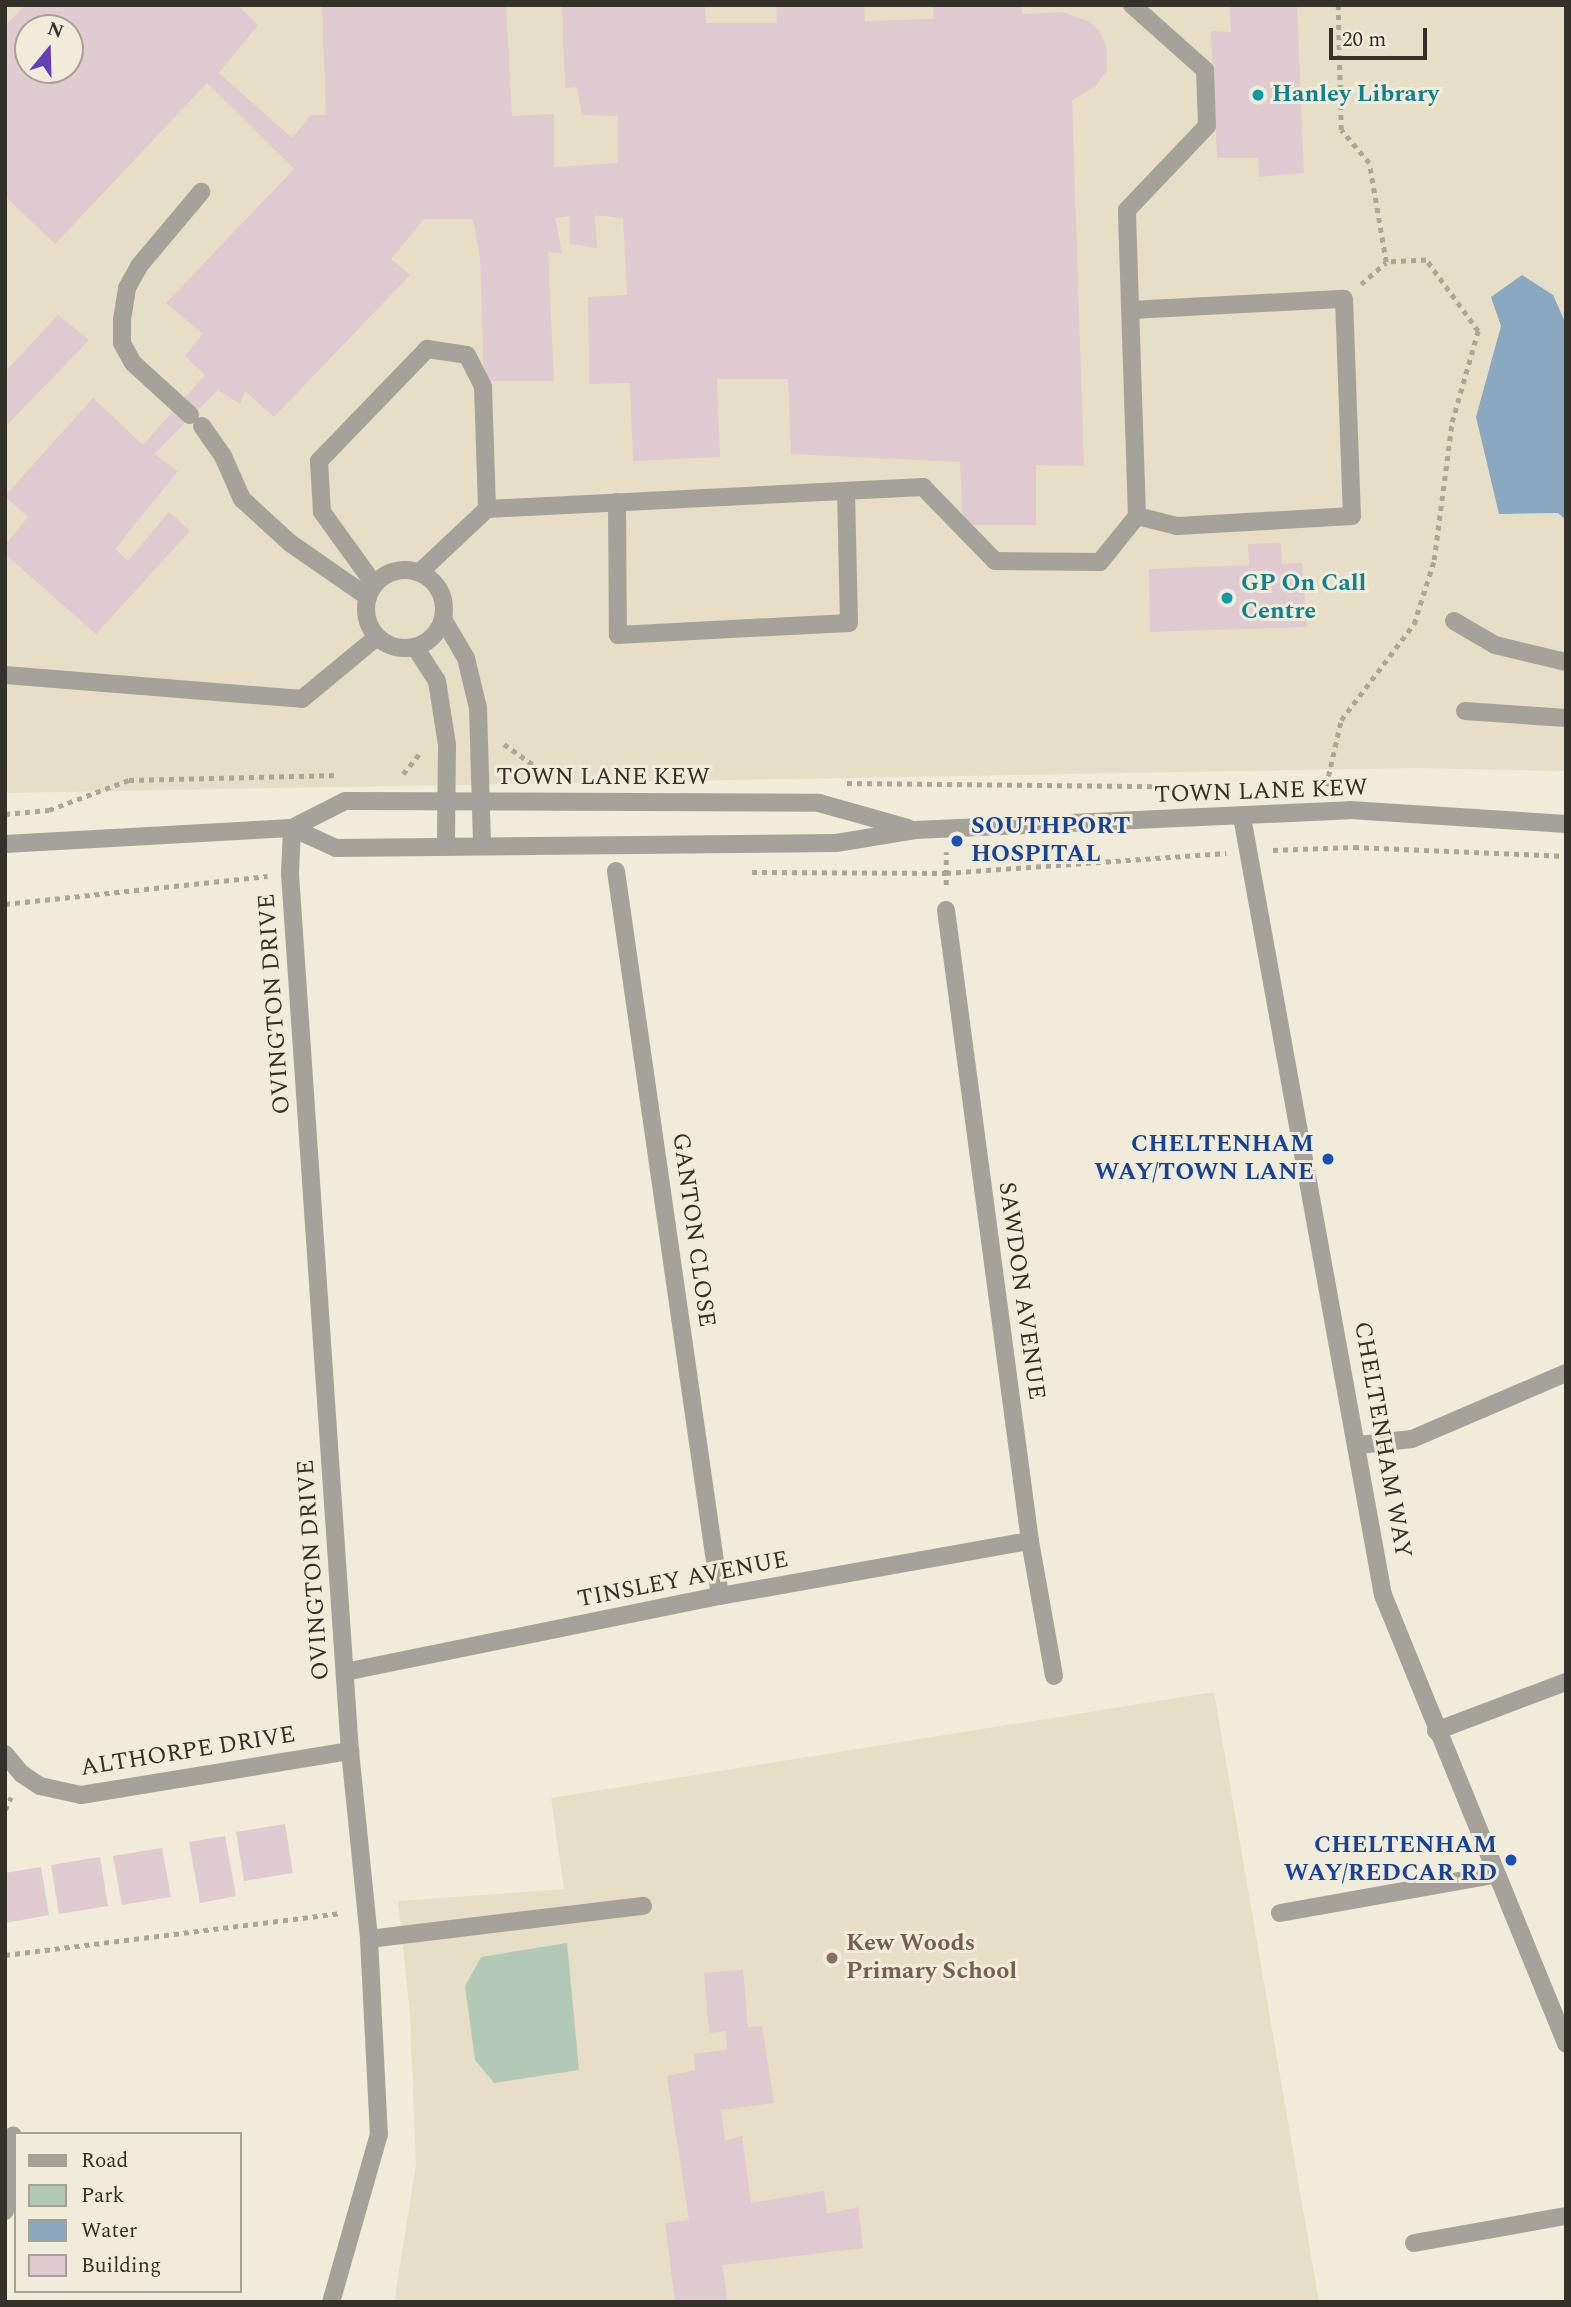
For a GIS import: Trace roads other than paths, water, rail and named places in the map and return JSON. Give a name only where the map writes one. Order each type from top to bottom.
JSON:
[{"type":"street","points":[[420,572],[487,509],[923,486],[995,561],[1100,562],[1137,516],[1127,210],[1207,125],[1205,70],[1132,5]]},
{"type":"street","points":[[201,192],[139,265],[127,288],[121,320],[122,343],[133,363],[196,421],[223,456],[242,499],[290,543],[371,590]]},
{"type":"street","points":[[1130,310],[1344,299],[1352,516],[1177,526],[1137,516]]},
{"type":"street","points":[[371,590],[321,512],[319,461],[427,349],[467,355],[483,387],[487,509]]},
{"type":"street","points":[[617,502],[618,635],[849,623],[846,491]]},
{"type":"street","points":[[443,619],[438,631],[415,647],[402,648],[377,637],[366,610],[371,590],[394,571],[420,572],[440,590],[443,619],[466,658],[478,708],[482,846]]},
{"type":"street","points":[[1454,621],[1495,645],[1566,662]]},
{"type":"street","points":[[5,676],[302,699],[377,637]]},
{"type":"street","points":[[415,647],[438,681],[447,745],[446,848]]},
{"type":"street","points":[[1465,711],[1566,718]]},
{"type":"street","name":"TOWN LANE KEW","points":[[5,844],[292,828],[345,801],[819,803],[915,830]]},
{"type":"street","name":"TOWN LANE KEW","points":[[292,828],[336,848],[446,848],[836,843],[915,830],[1350,810],[1566,824]]},
{"type":"street","name":"CHELTENHAM WAY","points":[[1242,817],[1359,1445],[1383,1595],[1494,1875],[1562,2024],[1566,2044]]},
{"type":"street","name":"OVINGTON DRIVE","points":[[292,828],[290,874],[350,1751],[363,1910],[369,1939],[379,2134],[331,2302]]},
{"type":"street","name":"GANTON CLOSE","points":[[616,872],[720,1596]]},
{"type":"street","name":"SAWDON AVENUE","points":[[946,911],[1030,1541],[1054,1676]]},
{"type":"street","points":[[1359,1445],[1412,1439],[1566,1374]]},
{"type":"street","name":"TINSLEY AVENUE","points":[[345,1672],[720,1596],[1030,1541]]},
{"type":"street","points":[[1436,1731],[1566,1682]]},
{"type":"street","name":"ALTHORPE DRIVE","points":[[5,1754],[22,1774],[40,1786],[81,1795],[350,1751]]},
{"type":"street","points":[[1280,1913],[1494,1875]]},
{"type":"street","points":[[369,1939],[643,1906]]},
{"type":"street","points":[[5,2211],[13,2134]]},
{"type":"street","points":[[1415,2243],[1566,2216]]},
{"type":"water","points":[[1522,275],[1553,295],[1566,324],[1566,520],[1558,513],[1499,514],[1476,417],[1501,326],[1491,297]]},
{"type":"place","name":"Hanley Library","points":[[1258,95]]},
{"type":"place","name":"GP On Call Centre","points":[[1227,598]]},
{"type":"place","name":"SOUTHPORT HOSPITAL","points":[[957,841]]},
{"type":"place","name":"CHELTENHAM WAY/TOWN LANE","points":[[1328,1159]]},
{"type":"place","name":"CHELTENHAM WAY/REDCAR RD","points":[[1511,1860]]},
{"type":"place","name":"Kew Woods Primary School","points":[[832,1958]]}]
